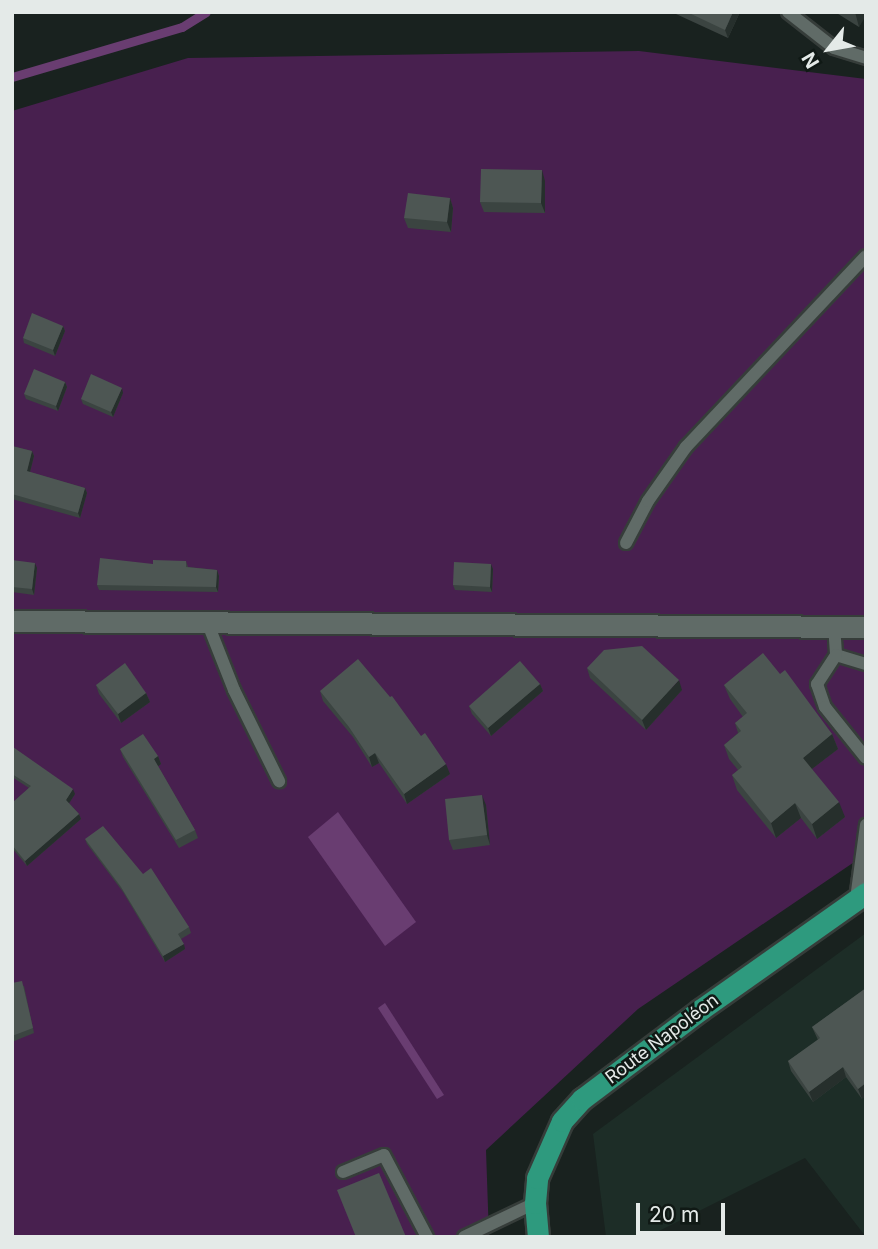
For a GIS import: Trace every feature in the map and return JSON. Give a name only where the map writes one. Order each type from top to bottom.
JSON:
[{"type":"main road","name":"Route Napoléon","points":[[538,1237],[535,1203],[537,1178],[562,1121],[582,1099],[700,1010],[861,896]]},
{"type":"street","points":[[12,621],[866,627]]},
{"type":"lane","points":[[788,12],[834,48],[866,58]]},
{"type":"lane","points":[[626,543],[648,501],[686,447],[866,256]]},
{"type":"lane","points":[[208,624],[233,690],[279,781]]},
{"type":"lane","points":[[834,625],[836,655],[817,684],[825,707],[866,758]]},
{"type":"lane","points":[[836,655],[866,664]]},
{"type":"lane","points":[[861,896],[866,825]]},
{"type":"lane","points":[[343,1172],[384,1154],[427,1237]]},
{"type":"lane","points":[[464,1237],[535,1203]]},
{"type":"shaded area","points":[[639,51],[866,79],[866,854],[638,1009],[486,1150],[489,1237],[12,1237],[12,111],[188,58]]},
{"type":"shaded area","points":[[338,812],[416,922],[385,946],[308,837]]},
{"type":"shaded area","points":[[866,933],[866,1237],[805,1158],[647,1237],[606,1237],[593,1134]]},
{"type":"shaded area","points":[[385,1003],[444,1095],[437,1099],[378,1008]]},
{"type":"building","points":[[687,12],[733,12],[725,30]]},
{"type":"building","points":[[481,169],[542,170],[541,203],[480,202]]},
{"type":"building","points":[[408,193],[450,198],[447,222],[404,218]]},
{"type":"building","points":[[32,313],[63,326],[53,350],[23,338]]},
{"type":"building","points":[[34,369],[65,382],[56,406],[24,394]]},
{"type":"building","points":[[91,374],[122,388],[111,412],[81,399]]},
{"type":"building","points":[[12,446],[32,451],[27,471],[85,488],[78,513],[12,494]]},
{"type":"building","points":[[100,558],[153,564],[153,560],[186,561],[186,567],[217,570],[216,587],[97,585]]},
{"type":"building","points":[[12,560],[35,563],[32,589],[12,587]]},
{"type":"building","points":[[454,562],[491,564],[490,587],[453,585]]},
{"type":"building","points":[[642,646],[679,680],[642,720],[587,668],[604,650]]},
{"type":"building","points":[[763,653],[780,674],[785,670],[832,734],[803,758],[839,802],[812,824],[795,803],[771,823],[732,775],[742,767],[724,745],[741,731],[735,723],[747,713],[724,685]]},
{"type":"building","points":[[358,659],[390,697],[392,696],[421,736],[425,733],[446,764],[404,794],[375,753],[369,757],[320,691]]},
{"type":"building","points":[[520,661],[540,684],[488,728],[469,706]]},
{"type":"building","points":[[125,663],[146,693],[118,714],[96,685]]},
{"type":"building","points":[[143,734],[158,756],[154,759],[195,830],[176,840],[120,749]]},
{"type":"building","points":[[13,747],[73,789],[66,800],[79,814],[25,861],[12,845],[12,803],[31,786],[12,774]]},
{"type":"building","points":[[482,795],[487,835],[449,840],[445,799]]},
{"type":"building","points":[[103,826],[143,874],[151,868],[189,927],[178,934],[184,944],[163,956],[121,887],[85,839]]},
{"type":"building","points":[[22,981],[33,1028],[12,1036],[12,983]]},
{"type":"building","points":[[866,988],[866,1083],[858,1089],[843,1067],[809,1092],[788,1061],[820,1038],[812,1027]]},
{"type":"building","points":[[379,1173],[406,1237],[356,1237],[337,1190]]},
{"type":"waterway","points":[[12,77],[182,27],[206,12]]}]
